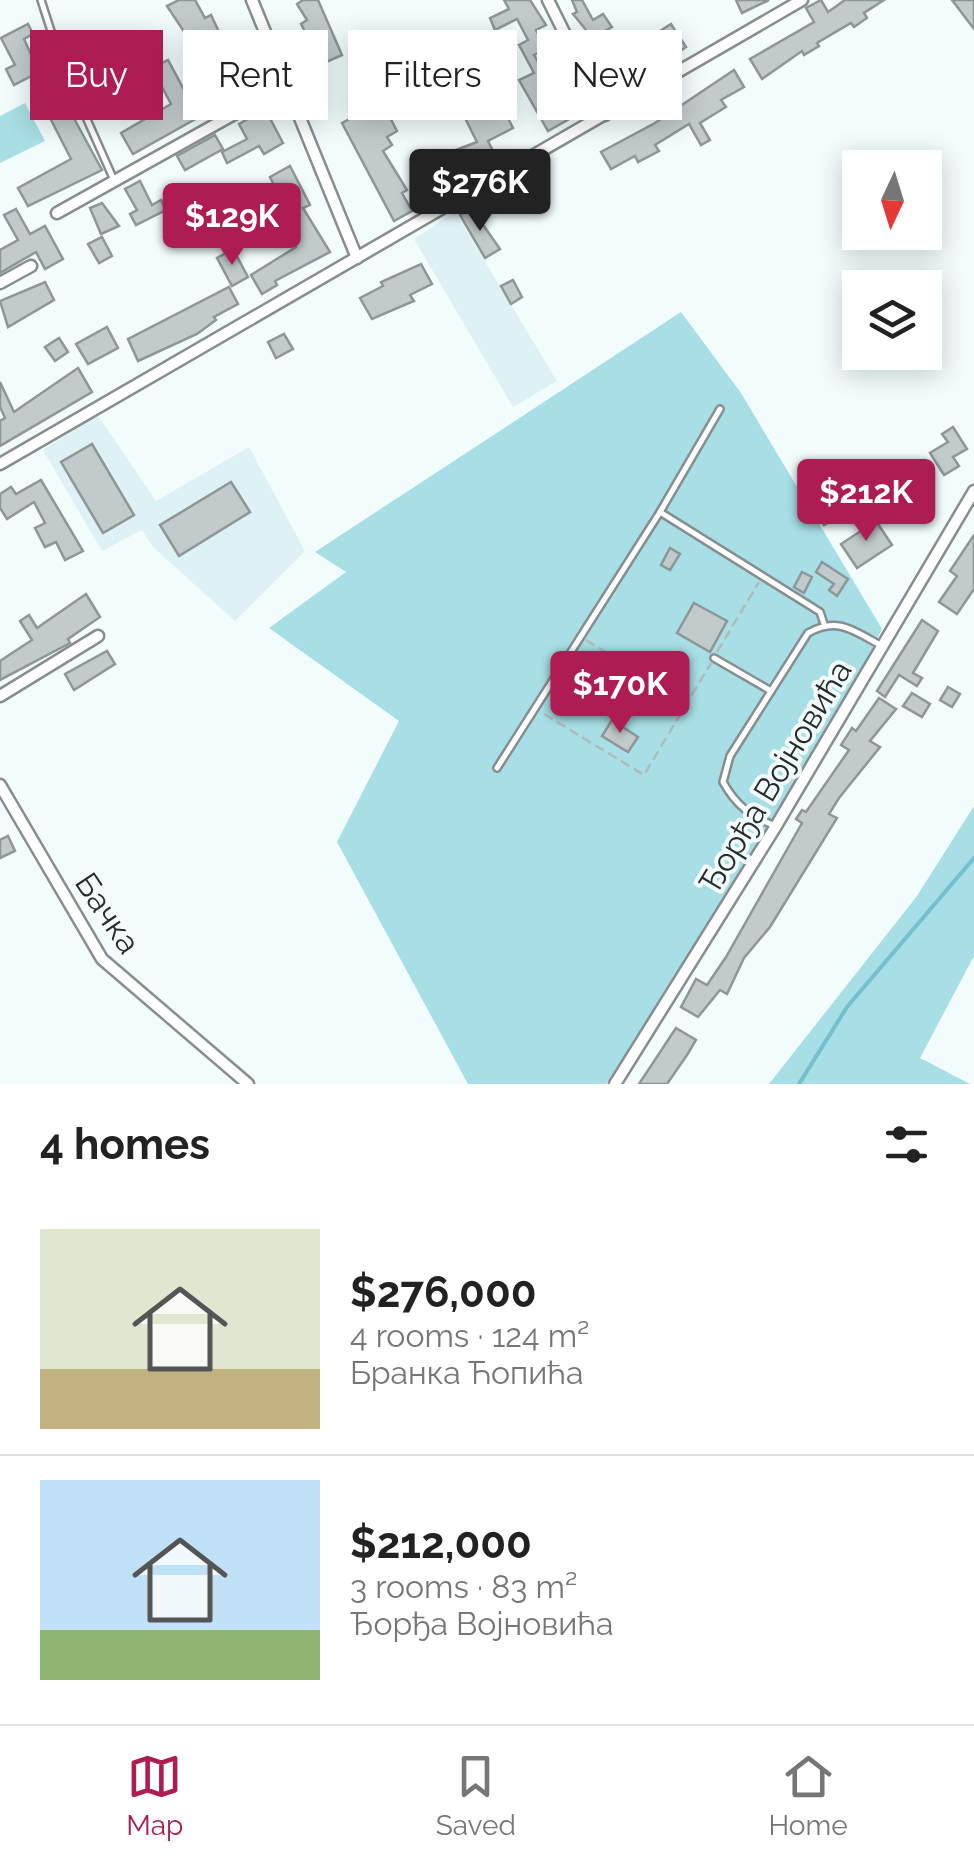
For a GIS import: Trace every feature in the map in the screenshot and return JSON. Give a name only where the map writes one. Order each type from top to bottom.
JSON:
[{"type":"street","points":[[252,0],[265,30]]},
{"type":"street","points":[[548,0],[563,30]]},
{"type":"street","points":[[682,69],[796,2]]},
{"type":"street","points":[[57,213],[223,120]]},
{"type":"street","points":[[302,120],[357,258]]},
{"type":"street","points":[[0,464],[595,120]]},
{"type":"street","points":[[0,284],[32,266]]},
{"type":"street","name":"Ђорђа Војновића","points":[[615,1084],[776,826],[974,491]]},
{"type":"street","points":[[0,696],[98,636]]},
{"type":"street","name":"Бачка","points":[[0,786],[102,960],[248,1084]]},
{"type":"lane","points":[[41,0],[51,31],[77,69],[85,115],[114,181]]},
{"type":"lane","points":[[498,768],[583,638],[720,409]]},
{"type":"lane","points":[[660,512],[820,612],[824,624]]},
{"type":"lane","points":[[776,826],[750,815],[723,782],[730,756],[808,633],[824,624],[843,624],[882,646]]},
{"type":"lane","points":[[714,658],[771,692]]},
{"type":"path","points":[[537,710],[644,775],[762,576]]},
{"type":"path","points":[[583,638],[687,702]]},
{"type":"shaded area","points":[[25,103],[30,120],[34,120],[45,141],[0,163],[0,116]]},
{"type":"shaded area","points":[[455,212],[557,381],[513,407],[414,239]]},
{"type":"shaded area","points":[[681,312],[741,393],[882,629],[792,803],[606,1084],[468,1084],[337,842],[399,721],[269,628],[346,572],[315,552]]},
{"type":"shaded area","points":[[97,414],[156,501],[249,447],[305,551],[235,621],[153,547],[142,530],[102,551],[43,450]]},
{"type":"shaded area","points":[[974,806],[974,956],[920,1058],[970,1084],[769,1084],[917,896]]},
{"type":"building","points":[[179,0],[195,0],[205,18],[211,15],[218,30],[183,30],[167,6]]},
{"type":"building","points":[[318,0],[342,55],[328,61],[328,30],[304,30],[301,24],[307,20],[297,4]]},
{"type":"building","points":[[504,0],[530,0],[546,25],[536,30],[537,112],[519,80],[534,73],[519,45],[528,40],[517,19],[495,30],[490,18],[509,9]]},
{"type":"building","points":[[572,0],[582,0],[593,20],[603,14],[612,27],[586,30],[573,14],[577,12]]},
{"type":"building","points":[[736,0],[769,0],[742,13]]},
{"type":"building","points":[[821,0],[828,12],[845,0],[884,0],[864,13],[867,18],[854,27],[851,23],[762,79],[750,59],[814,22],[806,8]]},
{"type":"building","points":[[952,0],[974,0],[974,29]]},
{"type":"building","points":[[28,24],[31,30],[24,39],[30,52],[30,77],[14,85],[6,69],[15,65],[1,38]]},
{"type":"building","points":[[168,60],[183,88],[183,120],[194,120],[133,154],[121,133],[143,120],[163,120],[163,109],[171,104],[163,89],[163,62]]},
{"type":"building","points":[[734,70],[744,87],[721,100],[726,107],[700,123],[710,140],[701,145],[689,124],[655,145],[659,151],[638,162],[635,156],[611,169],[601,152],[659,120],[682,120],[682,105]]},
{"type":"building","points":[[51,120],[75,120],[102,170],[28,206],[18,188],[71,159]]},
{"type":"building","points":[[246,120],[271,120],[283,143],[264,154],[259,146],[227,163],[222,152],[247,139],[239,124]]},
{"type":"building","points":[[391,120],[397,131],[387,137],[392,145],[383,151],[407,190],[402,193],[412,211],[394,221],[342,123]]},
{"type":"building","points":[[466,120],[509,120],[513,128],[488,141],[496,157],[445,178],[435,158],[477,142]]},
{"type":"building","points":[[542,120],[567,120],[548,131]]},
{"type":"building","points":[[215,135],[223,149],[185,170],[177,156]]},
{"type":"building","points":[[290,166],[310,205],[303,208],[330,252],[275,281],[277,285],[262,294],[251,275],[296,247],[285,230],[293,225],[270,177]]},
{"type":"building","points":[[140,181],[152,205],[161,200],[166,210],[136,225],[130,214],[137,210],[125,189]]},
{"type":"building","points":[[102,203],[119,226],[101,234],[90,208]]},
{"type":"building","points":[[16,209],[30,234],[45,226],[63,259],[45,269],[36,252],[0,273],[0,250],[18,240],[4,215]]},
{"type":"building","points":[[472,209],[500,249],[485,258],[460,215]]},
{"type":"building","points":[[102,237],[112,256],[99,263],[88,244]]},
{"type":"building","points":[[233,249],[248,277],[232,286],[217,258]]},
{"type":"building","points":[[421,264],[432,284],[410,295],[414,301],[372,319],[360,298],[383,286],[381,282]]},
{"type":"building","points":[[513,280],[522,297],[511,304],[501,286]]},
{"type":"building","points":[[45,282],[54,300],[8,327],[0,301]]},
{"type":"building","points":[[229,287],[238,304],[214,317],[216,320],[197,334],[138,361],[128,339]]},
{"type":"building","points":[[107,327],[118,348],[88,364],[76,344]]},
{"type":"building","points":[[284,334],[293,349],[276,358],[268,342]]},
{"type":"building","points":[[59,338],[68,352],[55,361],[45,347]]},
{"type":"building","points":[[78,368],[92,392],[0,446],[0,421],[5,418],[0,407],[0,382],[14,412]]},
{"type":"building","points":[[953,427],[967,449],[953,457],[959,466],[944,475],[930,453],[948,442],[942,434]]},
{"type":"building","points":[[92,444],[134,515],[103,533],[61,462]]},
{"type":"building","points":[[41,480],[83,551],[65,560],[56,542],[45,547],[35,528],[45,523],[34,502],[7,519],[0,508],[0,494],[11,487],[16,494]]},
{"type":"building","points":[[231,482],[250,512],[179,556],[160,525]]},
{"type":"building","points":[[815,488],[834,519],[824,525],[805,494]]},
{"type":"building","points":[[876,521],[892,545],[857,568],[841,544]]},
{"type":"building","points":[[974,535],[974,589],[957,614],[939,602],[957,576],[950,571]]},
{"type":"building","points":[[670,548],[680,554],[670,570],[661,565]]},
{"type":"building","points":[[822,562],[848,579],[837,596],[829,590],[834,584],[816,572]]},
{"type":"building","points":[[802,572],[812,577],[804,593],[794,587]]},
{"type":"building","points":[[86,594],[100,617],[68,639],[70,643],[0,680],[0,661],[32,640],[20,621],[29,615],[37,628]]},
{"type":"building","points":[[694,603],[727,621],[710,652],[677,633]]},
{"type":"building","points":[[922,620],[938,631],[913,673],[922,678],[917,686],[899,675],[885,697],[877,691]]},
{"type":"building","points":[[107,651],[115,664],[74,690],[65,674]]},
{"type":"building","points":[[948,687],[960,694],[952,707],[940,700]]},
{"type":"building","points":[[912,693],[930,704],[922,717],[903,706]]},
{"type":"building","points":[[641,694],[642,712],[604,713],[604,695]]},
{"type":"building","points":[[879,698],[896,709],[870,741],[880,747],[829,814],[837,818],[770,927],[744,958],[727,994],[720,990],[698,1017],[681,1007],[696,979],[707,985],[726,957],[802,823],[796,819],[802,810],[806,812],[849,750],[841,745],[852,728],[856,731]]},
{"type":"building","points":[[612,720],[638,737],[628,752],[602,736]]},
{"type":"building","points":[[8,836],[15,851],[0,858],[0,840]]},
{"type":"building","points":[[676,1028],[696,1040],[687,1055],[667,1084],[639,1084]]},
{"type":"waterway","points":[[799,1084],[847,1007],[974,858]]}]
